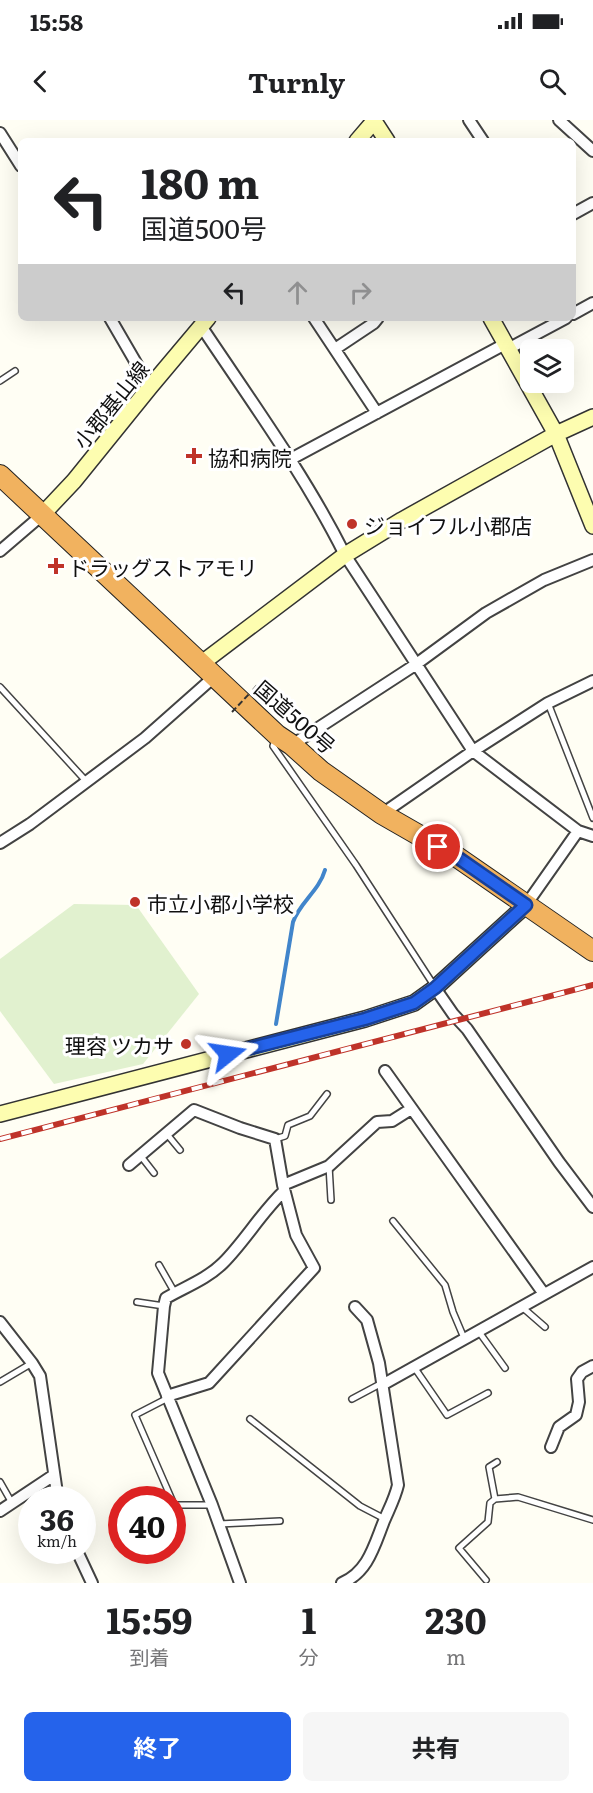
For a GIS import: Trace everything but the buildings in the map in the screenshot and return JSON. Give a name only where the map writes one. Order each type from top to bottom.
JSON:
[{"type":"highway","name":"国道500号","points":[[0,475],[208,670],[321,771],[382,814],[457,857],[593,951]]},
{"type":"street","points":[[359,138],[374,120],[385,138]]},
{"type":"street","points":[[470,120],[481,138]]},
{"type":"street","points":[[558,120],[593,151]]},
{"type":"street","points":[[0,133],[18,161]]},
{"type":"street","points":[[576,212],[593,202]]},
{"type":"street","points":[[576,312],[593,303]]},
{"type":"street","points":[[112,321],[150,387]]},
{"type":"street","points":[[316,321],[377,413]]},
{"type":"street","points":[[335,348],[376,321]]},
{"type":"street","points":[[493,321],[556,435],[593,526]]},
{"type":"street","points":[[289,460],[560,321]]},
{"type":"street","points":[[205,322],[345,555],[473,751],[578,831],[593,836]]},
{"type":"street","name":"小郡基山線","points":[[42,515],[74,481],[205,322]]},
{"type":"street","points":[[0,843],[30,824],[145,738],[208,670],[345,555],[402,520],[593,417]]},
{"type":"street","points":[[0,551],[42,515]]},
{"type":"street","points":[[284,740],[415,665],[495,608],[544,580],[593,560]]},
{"type":"street","points":[[382,814],[548,703],[593,681]]},
{"type":"street","points":[[0,1114],[395,1011],[414,1003],[435,988],[526,905],[578,831]]},
{"type":"street","points":[[435,988],[453,1014],[467,1029],[593,1208]]},
{"type":"street","points":[[385,1071],[544,1294]]},
{"type":"street","points":[[240,1583],[212,1505],[158,1373],[166,1298],[207,1276],[222,1264],[284,1188],[329,1166],[376,1122],[392,1121],[411,1109]]},
{"type":"street","points":[[129,1165],[194,1110],[275,1139],[296,1235],[314,1268],[208,1383],[168,1397]]},
{"type":"street","points":[[382,1383],[465,1340],[593,1267]]},
{"type":"street","points":[[349,1582],[364,1568],[396,1496],[398,1485],[379,1363],[367,1320],[355,1307]]},
{"type":"street","points":[[0,1322],[40,1376],[56,1486]]},
{"type":"street","points":[[552,1447],[559,1427],[576,1415],[579,1402],[577,1379],[582,1372],[593,1366]]},
{"type":"street","points":[[0,1511],[54,1475]]},
{"type":"street","points":[[83,1564],[92,1583]]},
{"type":"lane","points":[[0,381],[15,371]]},
{"type":"lane","points":[[0,687],[87,781]]},
{"type":"lane","points":[[548,703],[593,818]]},
{"type":"lane","points":[[284,740],[273,746],[356,865],[435,988]]},
{"type":"lane","points":[[275,1139],[285,1136],[288,1125],[310,1116],[327,1094]]},
{"type":"lane","points":[[166,1133],[180,1150]]},
{"type":"lane","points":[[140,1155],[154,1173]]},
{"type":"lane","points":[[329,1166],[331,1200]]},
{"type":"lane","points":[[393,1221],[445,1284],[453,1312],[465,1340]]},
{"type":"lane","points":[[159,1265],[175,1293]]},
{"type":"lane","points":[[137,1302],[165,1306]]},
{"type":"lane","points":[[522,1307],[545,1327]]},
{"type":"lane","points":[[479,1332],[505,1368]]},
{"type":"lane","points":[[0,1383],[32,1363]]},
{"type":"lane","points":[[414,1367],[447,1415],[488,1393]]},
{"type":"lane","points":[[352,1399],[382,1383]]},
{"type":"lane","points":[[166,1486],[135,1414],[168,1397]]},
{"type":"lane","points":[[250,1419],[360,1506],[385,1519]]},
{"type":"lane","points":[[495,1499],[489,1467],[497,1462]]},
{"type":"lane","points":[[0,1482],[12,1503]]},
{"type":"lane","points":[[486,1580],[459,1548],[488,1522],[490,1503],[495,1499],[518,1497],[593,1520]]},
{"type":"lane","points":[[186,1505],[212,1505]]},
{"type":"lane","points":[[219,1524],[280,1521]]},
{"type":"path","points":[[232,712],[252,693]]},
{"type":"green space","points":[[74,904],[136,905],[199,994],[143,1064],[54,1084],[0,1011],[0,959]]},
{"type":"waterway","points":[[276,1024],[293,922],[325,870]]},
{"type":"railway","points":[[0,1139],[593,985]]},
{"type":"place","name":"協和病院","points":[[194,456]]},
{"type":"place","name":"ジョイフル小郡店","points":[[352,524]]},
{"type":"place","name":"ドラッグストアモリ","points":[[56,566]]},
{"type":"place","name":"市立小郡小学校","points":[[135,902]]},
{"type":"place","name":"理容 ツカサ","points":[[186,1044]]},
{"type":"route","points":[[228,1054],[395,1011],[414,1003],[435,988],[526,905],[457,857],[438,847]]}]
